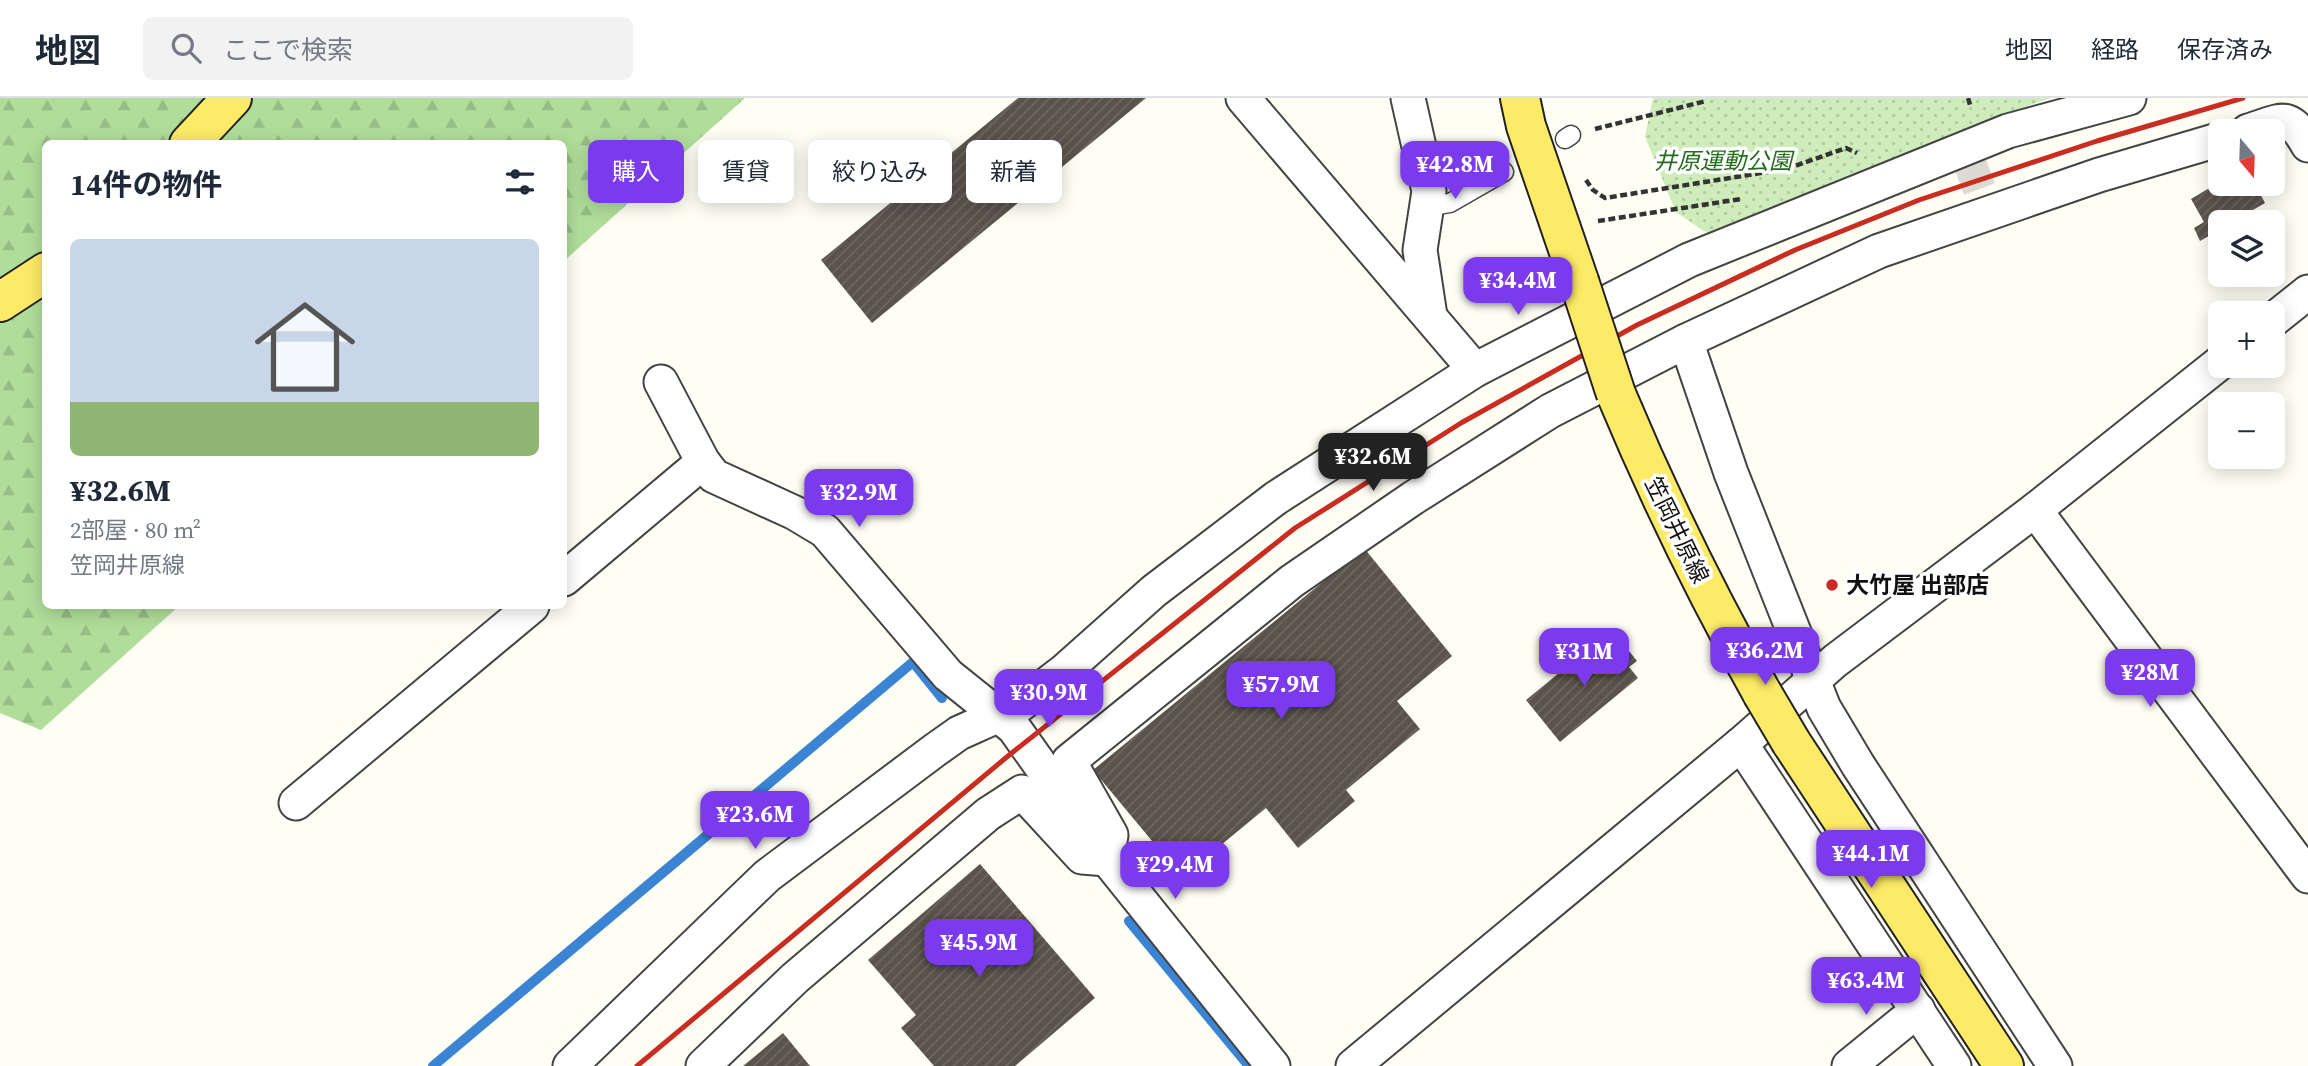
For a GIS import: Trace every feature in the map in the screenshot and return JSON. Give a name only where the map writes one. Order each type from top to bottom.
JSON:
[{"type":"main road","points":[[193,140],[232,98]]},
{"type":"main road","name":"笠岡井原線","points":[[1520,98],[1525,126],[1616,394],[1665,510],[1791,742],[2004,1066]]},
{"type":"main road","points":[[0,302],[42,275]]},
{"type":"street","points":[[1243,98],[1475,370]]},
{"type":"street","points":[[1408,98],[1429,191],[1420,250],[1430,316]]},
{"type":"street","points":[[569,1066],[766,876],[959,733],[1017,707],[1054,679],[1154,591],[1276,498],[1475,370],[1689,260],[1969,141],[2129,98]]},
{"type":"street","points":[[2286,122],[2296,125],[2308,145]]},
{"type":"street","points":[[1107,859],[1111,835],[1069,761],[1292,581],[1413,498],[1550,411],[1686,341],[1879,251],[1987,209],[2208,143]]},
{"type":"street","points":[[2285,310],[2308,292]]},
{"type":"street","points":[[1686,341],[1731,473],[1824,708],[1858,765],[2055,1066]]},
{"type":"street","points":[[1353,1066],[1741,744],[1814,680],[2208,372]]},
{"type":"street","points":[[662,382],[703,462],[714,476],[796,513],[825,531],[948,675],[1025,743],[1107,859],[1273,1066]]},
{"type":"street","points":[[567,576],[703,462]]},
{"type":"street","points":[[2035,510],[2308,876]]},
{"type":"street","points":[[296,803],[528,609]]},
{"type":"street","points":[[1741,744],[1954,1066]]},
{"type":"street","points":[[703,1066],[795,978],[988,814],[1022,792],[1082,857],[1107,859]]},
{"type":"street","points":[[1849,1066],[1918,1010]]},
{"type":"lane","points":[[1425,207],[1450,203],[1504,172]]},
{"type":"path","points":[[1968,98],[1969,141]]},
{"type":"path","points":[[1706,102],[1568,137],[1583,176],[1593,190],[1605,198],[1786,169],[1846,148],[1864,157]]},
{"type":"path","points":[[1783,180],[1786,169]]},
{"type":"path","points":[[1598,220],[1744,198]]},
{"type":"green space","points":[[0,98],[745,98],[684,153],[684,140],[588,140],[588,203],[628,203],[567,258],[567,140],[42,140],[42,609],[176,609],[41,730],[0,713]]},
{"type":"green space","name":"井原運動公園","points":[[1653,98],[2050,98],[1805,197],[1722,227],[1719,236],[1704,231],[1676,212],[1645,137]]},
{"type":"building","points":[[1018,98],[1146,98],[1062,167],[1062,140],[967,140]]},
{"type":"building","points":[[966,141],[966,203],[1018,203],[872,323],[821,260],[890,203],[952,203],[952,152]]},
{"type":"building","points":[[2208,189],[2208,196],[2261,196],[2265,203],[2253,210],[2208,210],[2208,236],[2200,241],[2194,228],[2204,222],[2191,199]]},
{"type":"building","points":[[1364,548],[1452,656],[1397,701],[1420,729],[1346,790],[1355,801],[1298,848],[1266,808],[1182,877],[1093,770]]},
{"type":"building","points":[[1618,637],[1637,661],[1629,667],[1638,678],[1560,742],[1526,700],[1598,641],[1604,648]]},
{"type":"building","points":[[980,864],[1095,998],[1015,1066],[934,1066],[901,1028],[916,1015],[868,960]]},
{"type":"building","points":[[783,1033],[810,1066],[743,1066]]},
{"type":"waterway","points":[[433,1066],[913,662],[942,698]]},
{"type":"waterway","points":[[1129,921],[1249,1066]]},
{"type":"tunnel","points":[[1968,158],[1985,204]]},
{"type":"railway","points":[[637,1066],[1008,756],[1295,528],[1461,423],[1637,325],[1795,250],[1919,200],[2097,141],[2243,98]]},
{"type":"place","name":"大竹屋 出部店","points":[[1832,585]]}]
